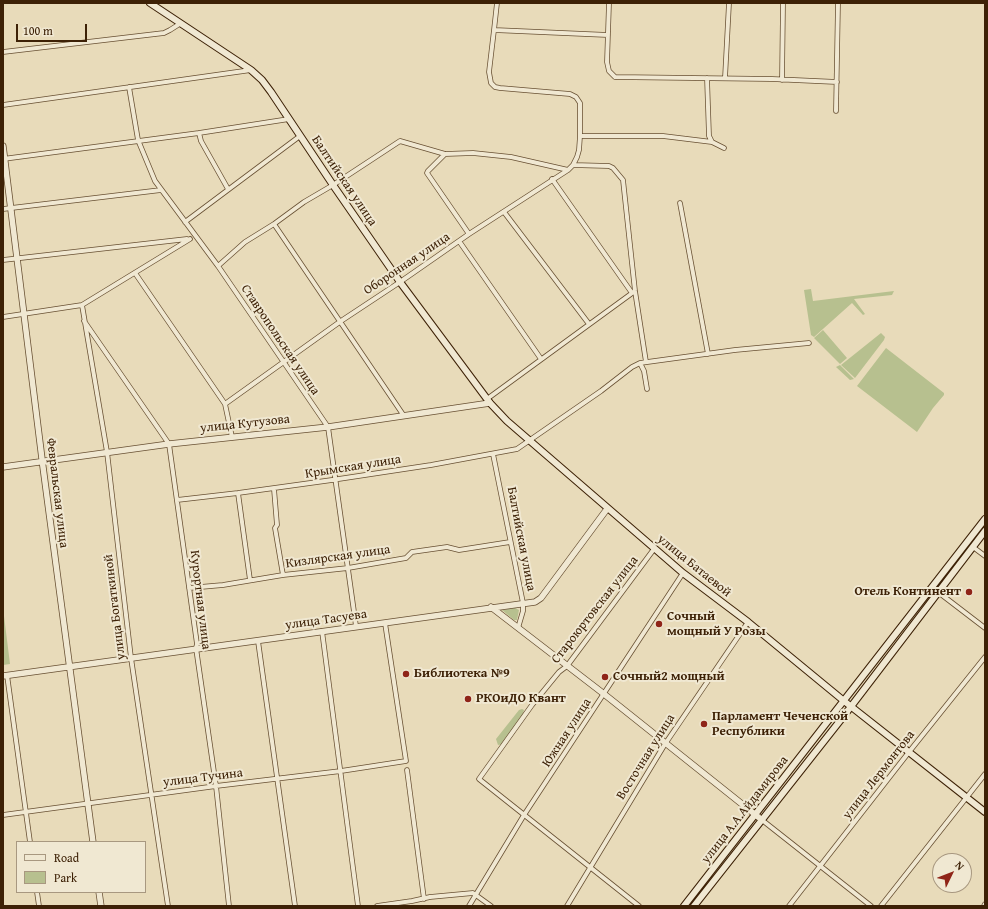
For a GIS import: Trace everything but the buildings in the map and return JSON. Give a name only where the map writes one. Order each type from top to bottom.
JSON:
[{"type":"main road","name":"Балтийская улица","points":[[150,3],[251,70],[262,80],[400,282],[488,401]]},
{"type":"main road","name":"улица Батаевой","points":[[488,401],[506,421],[683,573],[748,622],[850,706],[985,812]]},
{"type":"main road","name":"улица А.А.Айдамирова","points":[[684,906],[985,519]]},
{"type":"main road","name":"улица А.А.Айдамирова","points":[[694,906],[985,531]]},
{"type":"street","points":[[497,3],[494,30],[608,35]]},
{"type":"street","points":[[609,3],[607,62],[609,71],[615,77],[725,78],[837,82]]},
{"type":"street","points":[[725,78],[729,3]]},
{"type":"street","points":[[782,80],[783,3]]},
{"type":"street","points":[[836,111],[838,3]]},
{"type":"street","points":[[3,52],[164,32],[180,23]]},
{"type":"street","name":"Оборонная улица","points":[[224,404],[341,321],[469,234],[568,170],[573,164],[577,157],[580,136],[580,103],[570,94],[500,88],[491,83],[489,72],[494,30]]},
{"type":"street","points":[[3,105],[251,70]]},
{"type":"street","points":[[707,78],[709,136],[712,142]]},
{"type":"street","name":"Ставропольская улица","points":[[129,87],[138,140],[155,181],[218,266],[328,427],[356,626]]},
{"type":"street","points":[[4,159],[199,133],[289,118]]},
{"type":"street","points":[[199,133],[201,141],[228,190]]},
{"type":"street","points":[[185,222],[300,136]]},
{"type":"street","points":[[580,136],[664,136],[712,142],[724,148]]},
{"type":"street","points":[[218,266],[245,242],[274,224],[304,202],[333,185],[400,141],[445,154],[473,153],[511,157],[568,170]]},
{"type":"street","name":"Февральская улица","points":[[3,146],[42,461],[93,841]]},
{"type":"street","points":[[445,154],[427,173],[469,234]]},
{"type":"street","points":[[573,164],[609,166],[613,168],[623,180],[634,292],[646,362]]},
{"type":"street","points":[[552,179],[634,292]]},
{"type":"street","points":[[3,209],[161,190]]},
{"type":"street","points":[[680,203],[708,354]]},
{"type":"street","points":[[504,212],[589,324]]},
{"type":"street","points":[[274,224],[404,416]]},
{"type":"street","points":[[3,260],[190,239],[196,237]]},
{"type":"street","points":[[3,317],[82,306],[190,239]]},
{"type":"street","points":[[459,241],[541,359]]},
{"type":"street","points":[[135,273],[224,404],[232,437]]},
{"type":"street","points":[[488,401],[541,359],[634,292]]},
{"type":"street","name":"улица Богаткиной","points":[[82,306],[107,452],[131,658],[168,906]]},
{"type":"street","name":"Курортная улица","points":[[84,321],[169,444],[216,786],[229,906]]},
{"type":"street","points":[[647,389],[644,371],[640,363],[809,343]]},
{"type":"street","name":"Крымская улица","points":[[176,500],[274,489],[493,454],[517,448],[632,367],[640,363]]},
{"type":"street","name":"улица Кутузова","points":[[3,467],[169,444],[328,427],[404,416],[488,401]]},
{"type":"street","name":"Балтийская улица","points":[[493,454],[523,603],[523,611],[518,628]]},
{"type":"street","points":[[274,489],[275,528],[283,575]]},
{"type":"street","points":[[238,494],[250,580]]},
{"type":"street","name":"улица Тасуева","points":[[5,675],[535,602],[541,598],[607,509]]},
{"type":"street","name":"Кизлярская улица","points":[[189,588],[348,568],[406,558],[412,552],[447,546],[459,550],[510,542]]},
{"type":"street","points":[[973,547],[985,556]]},
{"type":"street","name":"Староюртовская улица","points":[[524,815],[479,779],[532,705],[559,672],[567,666],[654,549]]},
{"type":"street","name":"Южная улица","points":[[469,906],[524,815],[683,573]]},
{"type":"street","points":[[938,592],[985,628]]},
{"type":"street","points":[[491,607],[604,694],[871,906]]},
{"type":"street","name":"Восточная улица","points":[[566,906],[666,744],[748,622]]},
{"type":"street","name":"улица Тучина","points":[[3,816],[88,803],[341,771],[406,761],[385,623]]},
{"type":"street","points":[[322,631],[358,906]]},
{"type":"street","points":[[258,641],[295,906]]},
{"type":"street","name":"улица Лермонтова","points":[[789,906],[985,657]]},
{"type":"street","points":[[5,675],[30,841]]},
{"type":"street","points":[[407,770],[424,899]]},
{"type":"street","points":[[881,906],[985,774]]},
{"type":"street","points":[[524,815],[639,906]]},
{"type":"street","points":[[37,893],[39,906]]},
{"type":"street","points":[[99,893],[101,906]]},
{"type":"street","points":[[377,906],[430,897],[473,893],[491,906]]},
{"type":"green space","points":[[811,289],[813,301],[894,291],[892,295],[854,299],[865,314],[863,315],[852,303],[814,337],[811,335],[804,290]]},
{"type":"green space","points":[[823,330],[847,358],[840,364],[814,338]]},
{"type":"green space","points":[[881,333],[885,337],[884,340],[855,378],[841,365]]},
{"type":"green space","points":[[886,348],[944,393],[917,432],[857,386]]},
{"type":"green space","points":[[840,365],[854,379],[850,380],[836,367]]},
{"type":"green space","points":[[3,608],[10,664],[3,665]]},
{"type":"green space","points":[[515,608],[519,610],[517,620],[514,620],[502,610]]},
{"type":"green space","points":[[519,710],[524,710],[523,714],[504,740],[503,744],[498,745],[496,739]]},
{"type":"place","name":"Отель Континент","points":[[969,592]]},
{"type":"place","name":"Сочный мощный У Розы","points":[[659,624]]},
{"type":"place","name":"Библиотека №9","points":[[406,674]]},
{"type":"place","name":"Сочный2 мощный","points":[[605,677]]},
{"type":"place","name":"РКОиДО Квант","points":[[468,699]]},
{"type":"place","name":"Парламент Чеченской Республики","points":[[704,724]]}]
